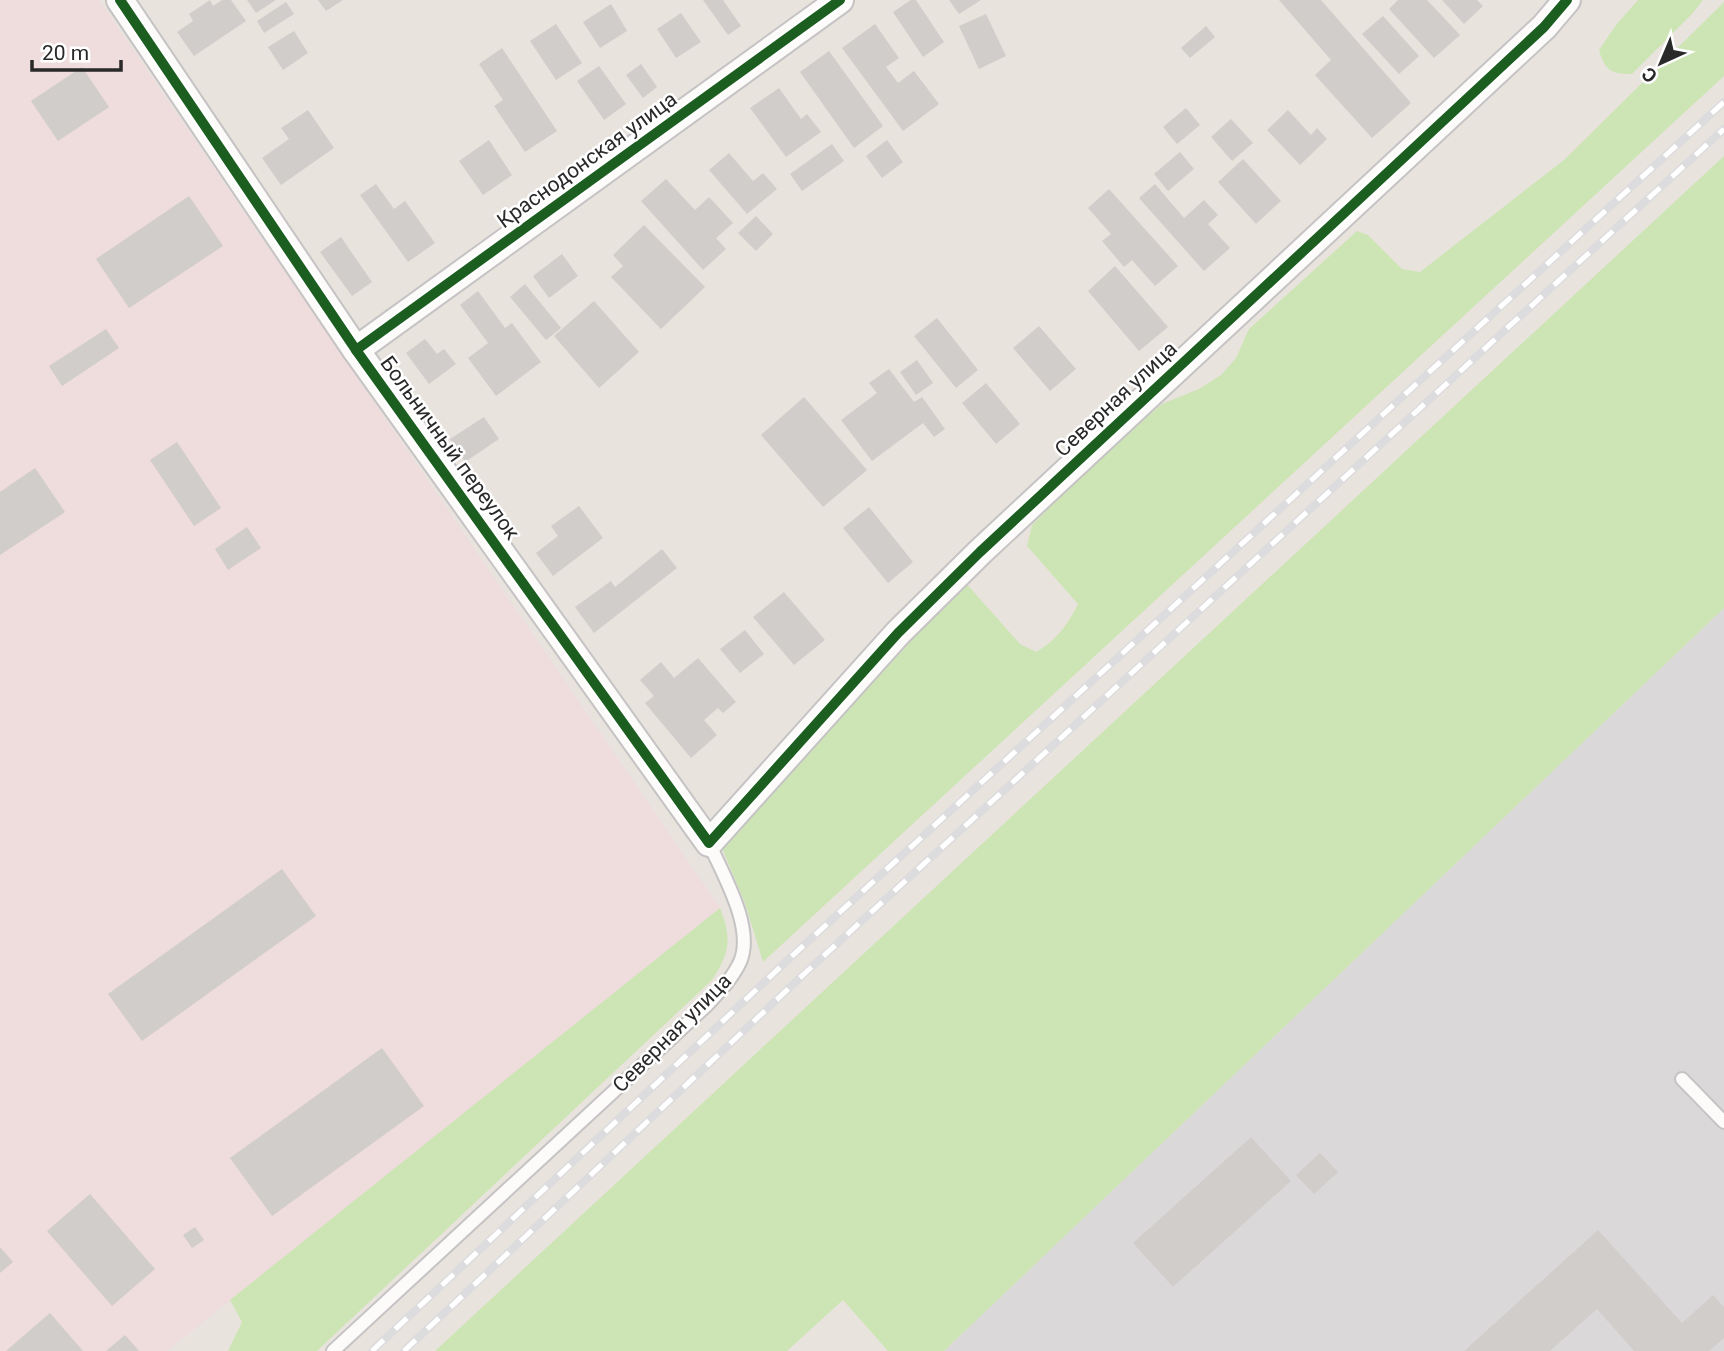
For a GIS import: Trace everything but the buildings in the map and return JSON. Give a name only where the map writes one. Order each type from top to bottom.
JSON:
[{"type":"street","name":"Больничный переулок","points":[[120,0],[356,350],[709,843]]},
{"type":"street","name":"Краснодонская улица","points":[[356,350],[839,0]]},
{"type":"street","name":"Северная улица","points":[[709,843],[898,633],[979,552],[1544,27],[1567,0]]},
{"type":"lane","name":"Северная улица","points":[[333,1351],[707,1005],[727,983],[740,961],[746,943],[742,921],[709,843]]},
{"type":"lane","points":[[1682,1079],[1724,1122]]},
{"type":"shaded area","points":[[0,0],[99,0],[720,908],[167,1351],[0,1351]]},
{"type":"shaded area","points":[[1724,608],[1724,1351],[944,1351]]},
{"type":"green space","points":[[1638,0],[1703,0],[1632,74],[1614,72],[1604,63],[1599,50]]},
{"type":"green space","points":[[1724,2],[1724,76],[763,962],[745,903],[722,848],[965,582],[1020,644],[1036,652],[1050,643],[1066,625],[1078,604],[1027,546],[1032,525],[1097,459],[1162,404],[1199,389],[1221,375],[1236,358],[1249,329],[1357,231],[1368,235],[1402,269],[1420,272],[1564,160]]},
{"type":"green space","points":[[1724,156],[1724,608],[944,1351],[888,1351],[843,1300],[787,1351],[435,1351]]},
{"type":"green space","points":[[720,908],[726,928],[727,945],[723,962],[712,980],[317,1351],[228,1351],[242,1322],[230,1300]]},
{"type":"railway","points":[[372,1351],[791,957],[1724,102]]},
{"type":"railway","points":[[404,1351],[804,974],[1724,129]]},
{"type":"cycle path","points":[[120,0],[356,350],[709,843],[898,633],[980,552],[1544,27],[1567,0]]},
{"type":"cycle path","points":[[356,350],[840,0]]}]
